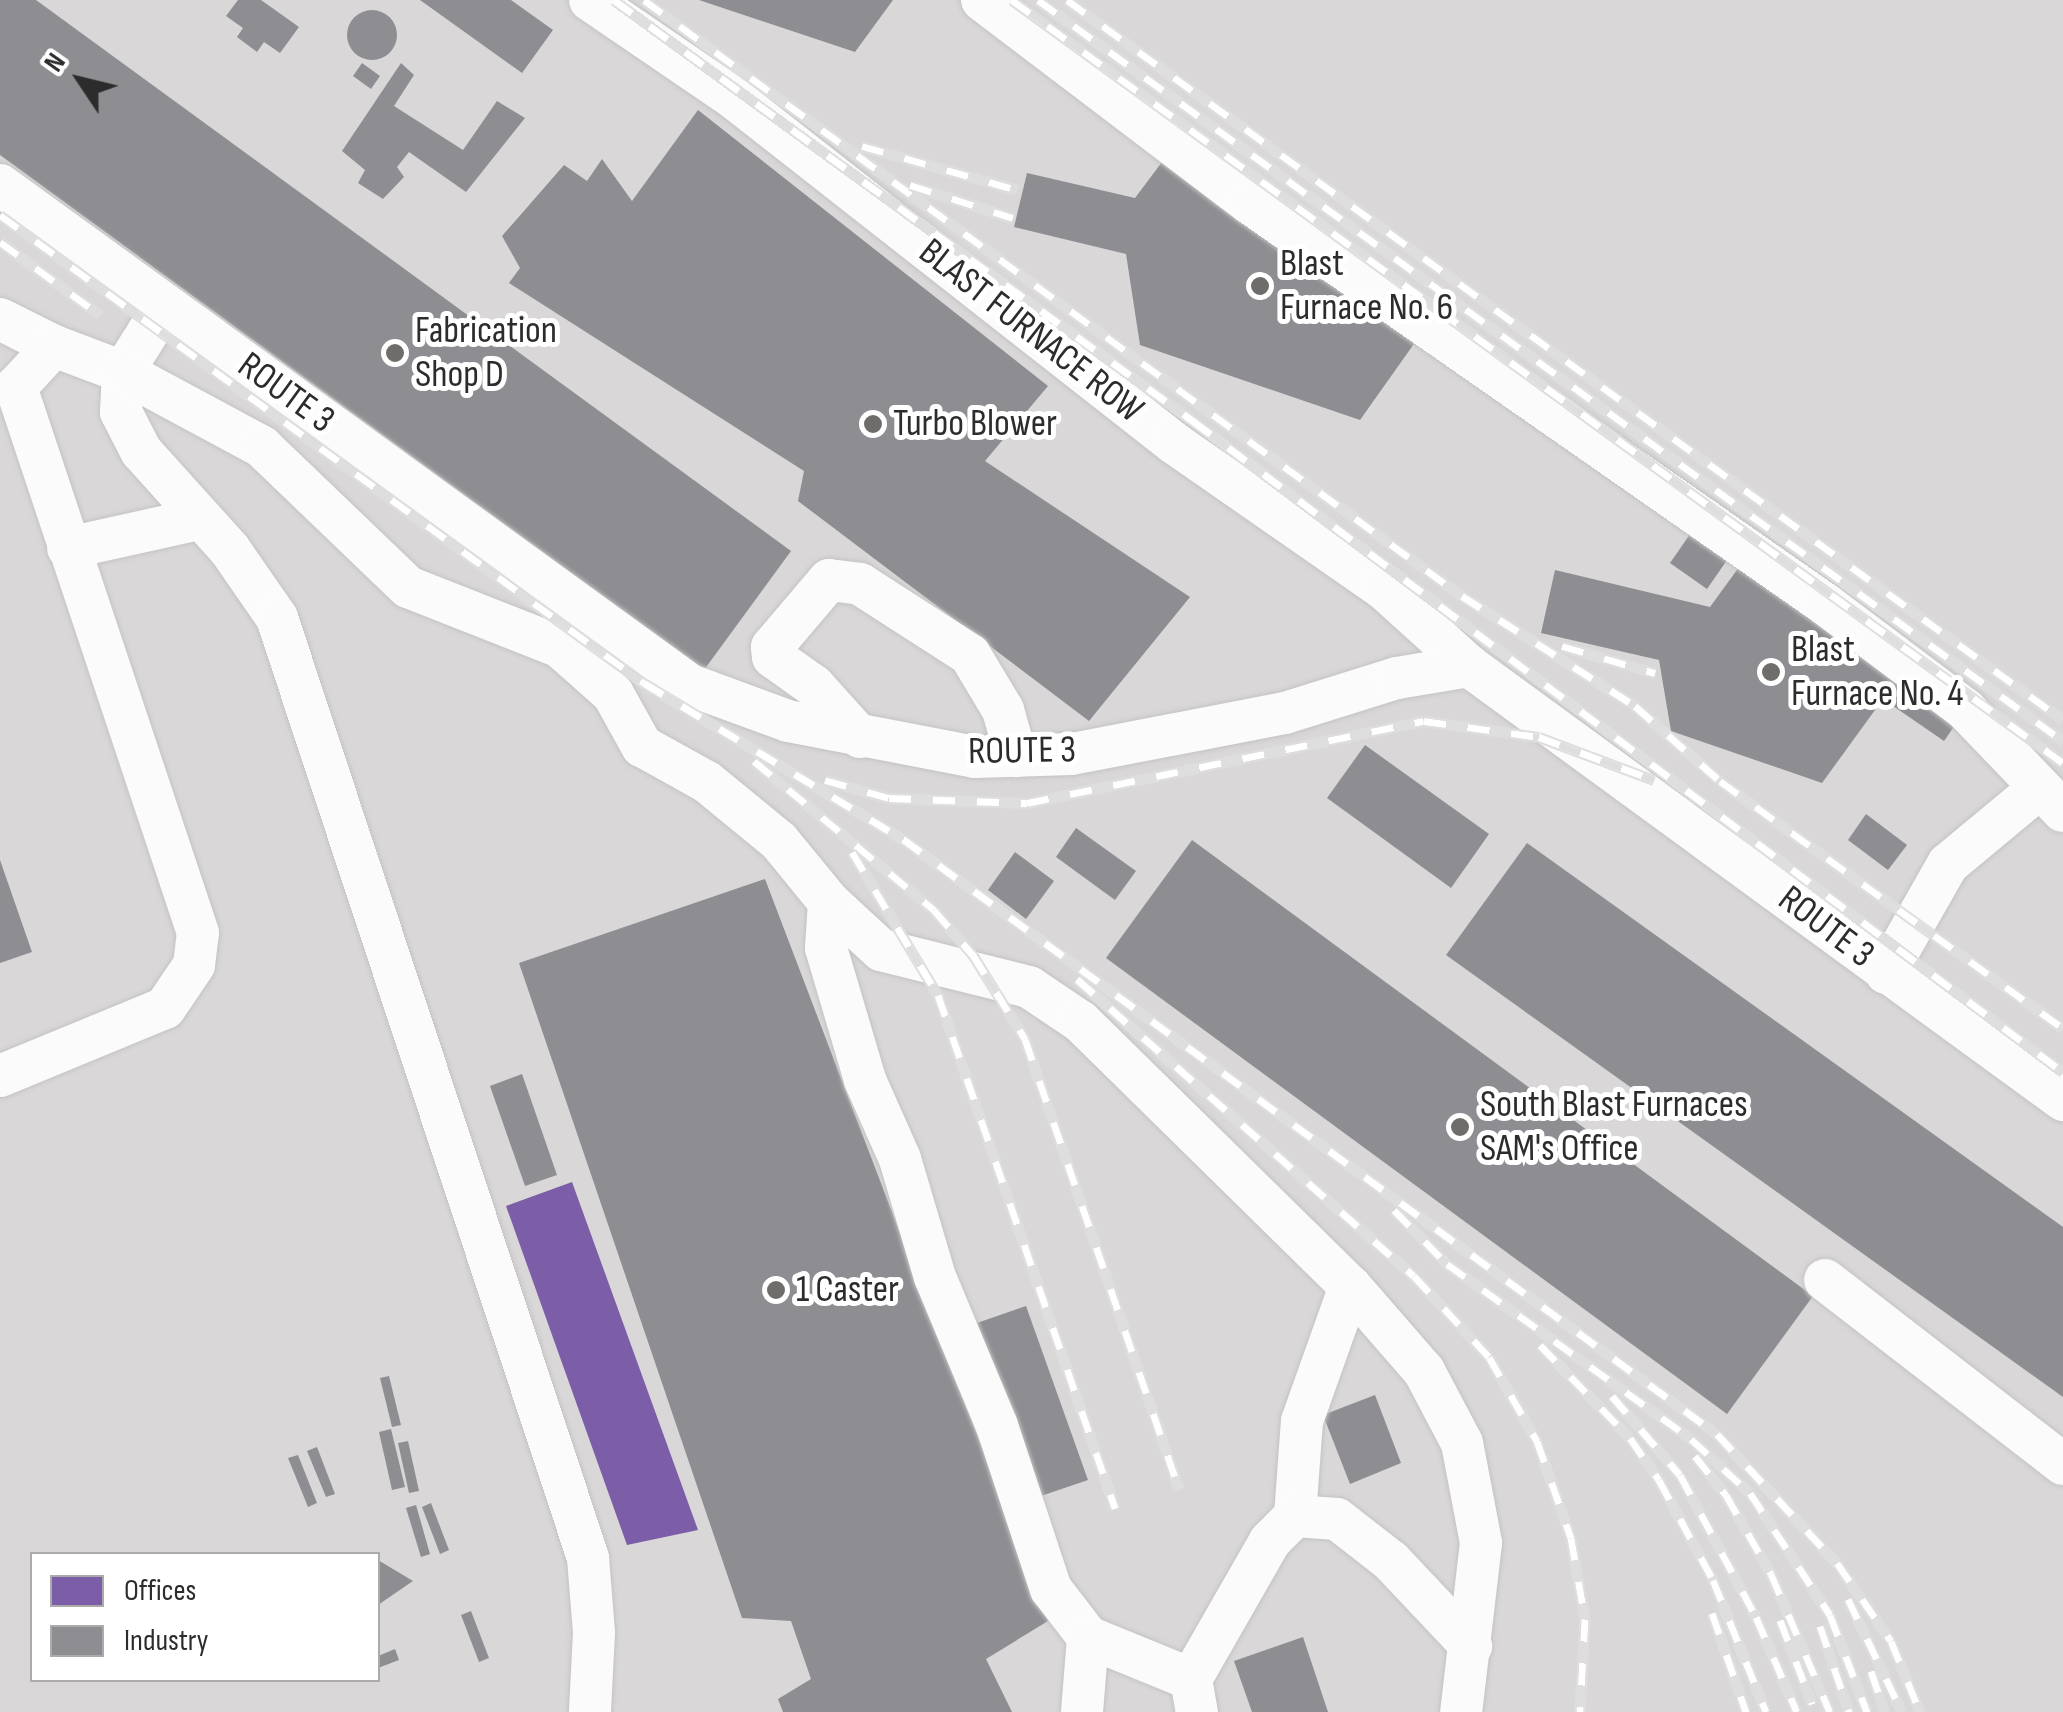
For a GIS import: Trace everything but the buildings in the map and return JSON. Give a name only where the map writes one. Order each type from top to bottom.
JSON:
[{"type":"street","name":"BLAST FURNACE ROW","points":[[590,0],[750,111],[1174,444],[1383,588],[1469,666]]},
{"type":"street","points":[[982,0],[1251,204],[1856,628],[1966,710],[2050,800],[1948,864],[1886,974]]},
{"type":"street","name":"ROUTE 3","points":[[0,185],[690,685],[788,722],[975,757],[1072,754],[1284,713],[1397,678],[1469,666],[1699,829],[1886,974],[2063,1100]]},
{"type":"street","points":[[165,305],[124,372],[121,412],[141,450],[278,618],[407,1003],[486,1262],[588,1558],[594,1632],[590,1712]]},
{"type":"street","points":[[0,319],[54,346],[124,372],[262,447],[408,587],[560,647],[613,694],[642,746],[707,782],[779,840],[830,902],[881,950],[1028,988],[1081,1022],[1350,1286],[1424,1371],[1462,1443],[1481,1542],[1462,1712]]},
{"type":"street","points":[[0,1076],[165,1008],[194,965],[198,933],[176,854],[16,387],[54,346]]},
{"type":"street","points":[[68,548],[199,519]]},
{"type":"street","points":[[860,737],[814,686],[773,657],[772,647],[828,580],[860,584],[970,655],[1003,710],[1016,756]]},
{"type":"street","points":[[830,902],[826,948],[865,1080],[997,1426],[1030,1538],[1051,1589],[1088,1637],[1194,1696],[1270,1541],[1295,1516],[1302,1420],[1350,1286]]},
{"type":"street","points":[[1825,1280],[2063,1464]]},
{"type":"street","points":[[1295,1516],[1337,1519],[1391,1561],[1471,1646]]},
{"type":"street","points":[[1082,1712],[1088,1637]]},
{"type":"shaded area","points":[[0,0],[2063,0],[2063,1712],[0,1712]]},
{"type":"railway","points":[[614,0],[1193,421],[2063,1072]]},
{"type":"railway","points":[[644,0],[1462,596],[1635,706],[1720,781],[2063,1028]]},
{"type":"railway","points":[[1012,0],[2063,763]]},
{"type":"railway","points":[[1038,0],[2063,741]]},
{"type":"railway","points":[[1067,0],[2063,720]]},
{"type":"railway","points":[[862,146],[1017,190]]},
{"type":"railway","points":[[910,185],[1013,218]]},
{"type":"railway","points":[[0,215],[644,683],[903,839],[1717,1434],[1837,1563],[1891,1641],[1920,1712]]},
{"type":"railway","points":[[0,242],[100,315]]},
{"type":"railway","points":[[1562,646],[1655,673]]},
{"type":"railway","points":[[825,780],[889,798],[1027,803],[1424,721],[1539,737],[1654,780]]},
{"type":"railway","points":[[754,761],[934,910],[973,955],[1025,1039],[1179,1489]]},
{"type":"railway","points":[[852,852],[938,995],[1115,1508]]},
{"type":"railway","points":[[1077,979],[1414,1276],[1489,1357],[1537,1441],[1571,1538],[1585,1619],[1580,1712]]},
{"type":"railway","points":[[1394,1210],[1447,1264],[1691,1439],[1750,1493],[1830,1615],[1867,1712]]},
{"type":"railway","points":[[1540,1345],[1630,1438],[1659,1480],[1713,1580],[1766,1712]]},
{"type":"railway","points":[[1612,1396],[1680,1475],[1756,1617],[1797,1712]]},
{"type":"railway","points":[[1695,1456],[1726,1495],[1771,1574],[1830,1712]]},
{"type":"railway","points":[[1848,1599],[1902,1712]]},
{"type":"railway","points":[[1712,1613],[1746,1712]]},
{"type":"railway","points":[[1780,1620],[1812,1704]]},
{"type":"railway","points":[[1820,1626],[1849,1712]]},
{"type":"railway","points":[[1871,1671],[1885,1712]]},
{"type":"place","name":"Blast Furnace No. 6","points":[[1260,286]]},
{"type":"place","name":"Fabrication Shop D","points":[[395,353]]},
{"type":"place","name":"Turbo Blower","points":[[873,424]]},
{"type":"place","name":"Blast Furnace No. 4","points":[[1771,672]]},
{"type":"place","name":"South Blast Furnaces SAM's Office","points":[[1460,1127]]},
{"type":"place","name":"1 Caster","points":[[776,1290]]}]
